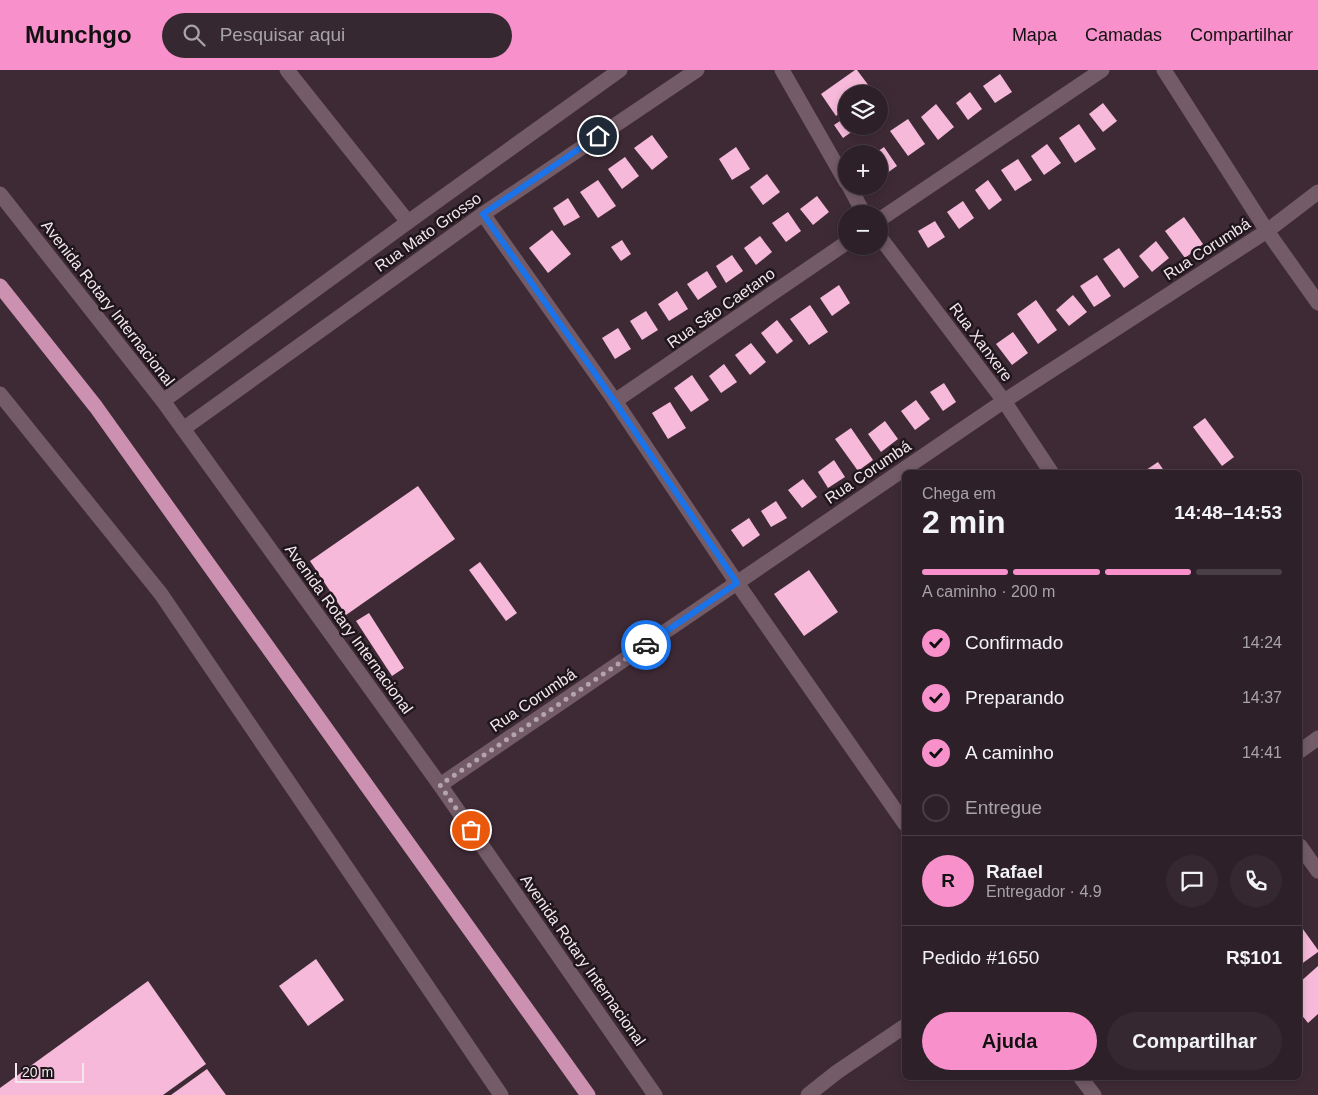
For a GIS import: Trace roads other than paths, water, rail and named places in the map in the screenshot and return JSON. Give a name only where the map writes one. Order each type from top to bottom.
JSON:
[{"type":"highway","points":[[0,286],[96,407],[588,1095]]},
{"type":"street","points":[[287,70],[408,222]]},
{"type":"street","name":"Rua Mato Grosso","points":[[163,401],[620,70]]},
{"type":"street","name":"Rua Mato Grosso","points":[[183,429],[483,214],[697,70]]},
{"type":"street","points":[[782,70],[838,168]]},
{"type":"street","points":[[888,214],[1102,70]]},
{"type":"street","points":[[1164,70],[1267,231],[1318,303]]},
{"type":"street","name":"Rua Corumbá","points":[[903,470],[1004,401],[1267,231],[1318,192]]},
{"type":"street","name":"Avenida Rotary Internacional","points":[[0,194],[163,401],[440,785],[655,1095]]},
{"type":"street","points":[[483,214],[615,402],[737,583],[902,820]]},
{"type":"street","name":"Rua Xanxere","points":[[888,248],[1004,401],[1050,470]]},
{"type":"street","name":"Rua São Caetano","points":[[615,402],[838,249]]},
{"type":"street","points":[[0,394],[161,594],[501,1095]]},
{"type":"street","name":"Rua Corumbá","points":[[440,785],[902,471]]},
{"type":"street","points":[[1302,750],[1318,738]]},
{"type":"street","points":[[1302,849],[1318,871]]},
{"type":"street","points":[[808,1095],[837,1072],[902,1028]]},
{"type":"street","points":[[1083,1080],[1094,1095]]}]
